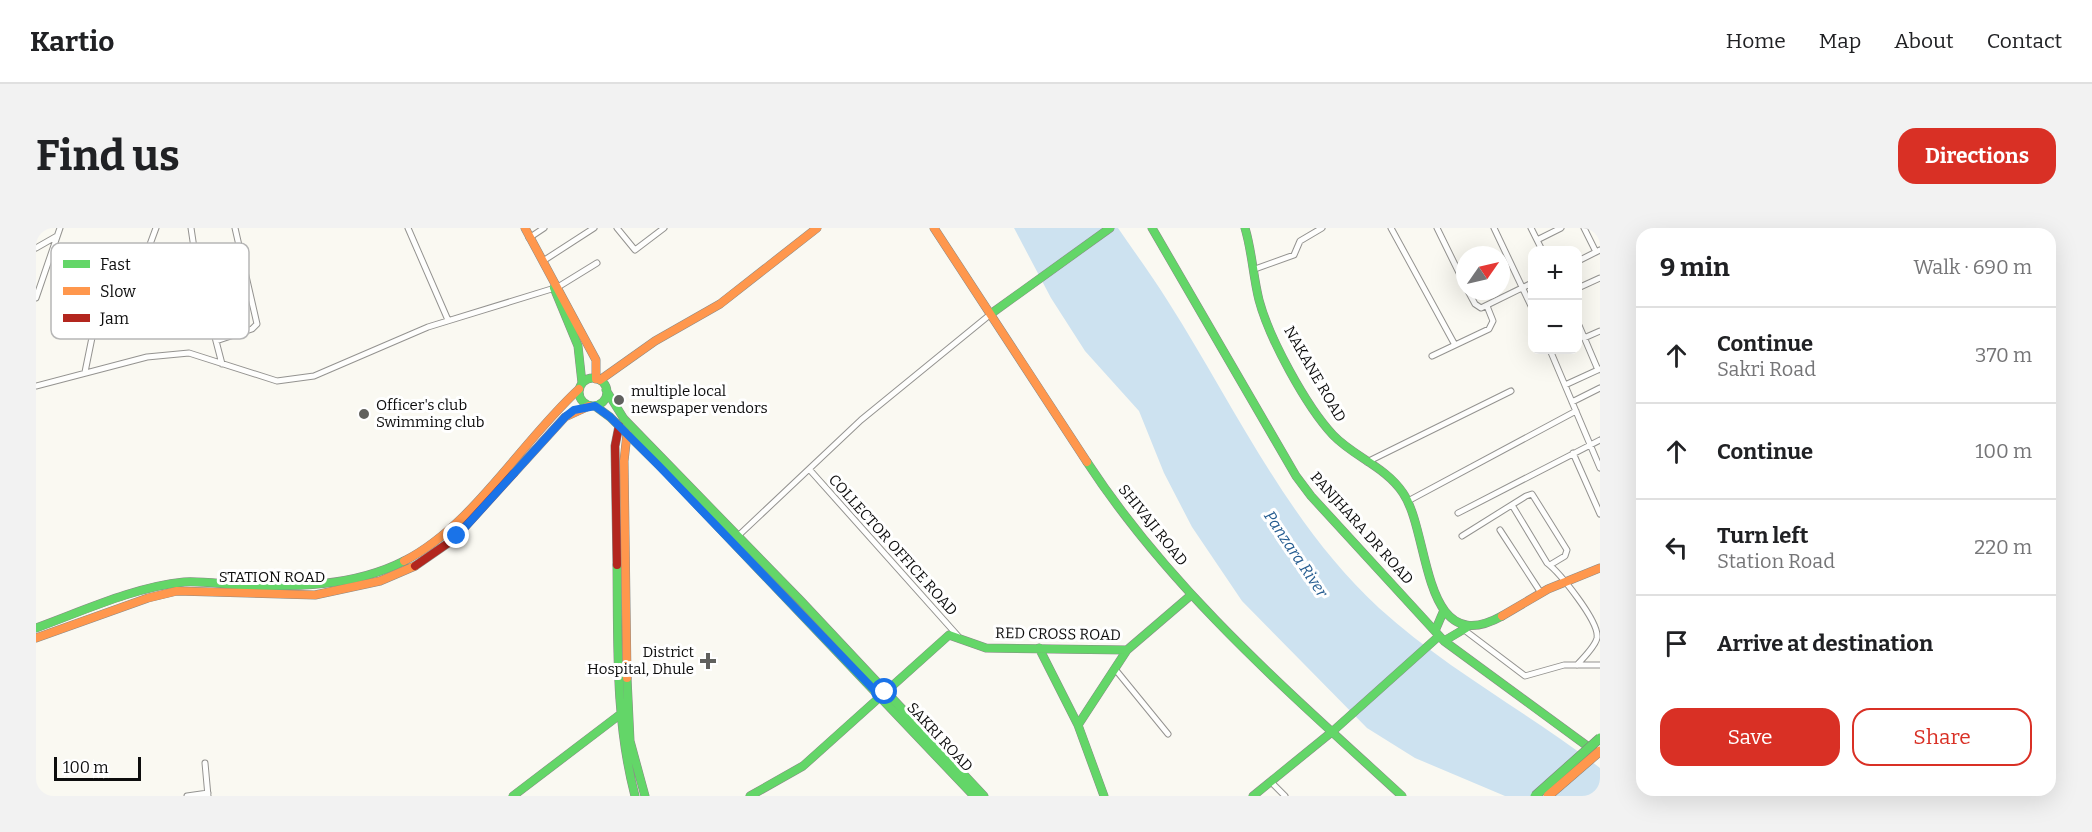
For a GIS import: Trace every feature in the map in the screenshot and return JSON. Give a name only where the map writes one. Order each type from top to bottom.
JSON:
[{"type":"street","points":[[55,243],[60,228]]},
{"type":"street","points":[[150,243],[156,228]]},
{"type":"street","points":[[191,228],[193,243]]},
{"type":"street","points":[[235,228],[238,243]]},
{"type":"street","points":[[408,228],[448,320]]},
{"type":"street","points":[[525,228],[541,262],[596,360],[598,379],[624,419],[883,694],[984,796]]},
{"type":"street","points":[[529,238],[544,228]]},
{"type":"street","points":[[541,262],[594,228]]},
{"type":"street","points":[[617,228],[635,250],[664,228]]},
{"type":"street","points":[[580,386],[589,378],[598,379],[654,341],[720,304],[817,228]]},
{"type":"street","name":"SHIVAJI ROAD","points":[[934,228],[996,310],[1117,508],[1190,596],[1402,796]]},
{"type":"street","points":[[735,538],[861,420],[996,310],[1110,228]]},
{"type":"street","name":"PANJHARA DR ROAD","points":[[1152,228],[1296,476],[1439,636],[1600,753]]},
{"type":"street","name":"NAKANE ROAD","points":[[1245,228],[1265,320],[1300,384],[1332,434],[1394,484],[1408,501],[1435,596],[1444,610],[1465,628]]},
{"type":"street","points":[[1255,269],[1294,255],[1300,241],[1323,228]]},
{"type":"street","points":[[1391,228],[1455,345]]},
{"type":"street","points":[[1437,228],[1456,267]]},
{"type":"street","points":[[1494,228],[1529,300]]},
{"type":"street","points":[[1531,228],[1540,246]]},
{"type":"street","points":[[1537,240],[1561,228]]},
{"type":"street","points":[[1582,259],[1598,251],[1584,228]]},
{"type":"street","points":[[36,248],[57,236]]},
{"type":"street","points":[[36,298],[51,254]]},
{"type":"street","points":[[36,386],[147,357],[189,353],[277,381],[314,376],[448,320],[555,286],[597,264]]},
{"type":"street","points":[[1582,286],[1600,278]]},
{"type":"street","points":[[555,286],[581,354],[581,399],[619,426],[735,538]]},
{"type":"street","points":[[1474,300],[1478,307],[1487,306],[1528,286]]},
{"type":"street","points":[[249,292],[257,324],[249,330]]},
{"type":"street","points":[[1432,356],[1489,329],[1492,321],[1487,306]]},
{"type":"street","points":[[1584,338],[1600,331]]},
{"type":"street","points":[[1565,386],[1599,369],[1582,333]]},
{"type":"street","points":[[85,372],[92,339]]},
{"type":"street","points":[[222,339],[216,341],[222,364]]},
{"type":"street","points":[[1552,354],[1600,468]]},
{"type":"street","name":"STATION ROAD","points":[[305,591],[375,575],[426,548],[449,531],[556,409],[580,386]]},
{"type":"street","points":[[1572,402],[1600,388]]},
{"type":"street","points":[[592,406],[604,400],[606,390]]},
{"type":"street","points":[[1366,462],[1511,391]]},
{"type":"street","name":"STATION ROAD","points":[[36,638],[185,582],[322,594],[376,582],[424,562],[457,536],[565,417],[592,406]]},
{"type":"street","points":[[1408,501],[1576,411]]},
{"type":"street","points":[[619,426],[615,446],[630,741],[645,796]]},
{"type":"street","points":[[627,434],[624,461],[619,716],[624,755],[635,796]]},
{"type":"street","points":[[1458,513],[1600,440]]},
{"type":"street","points":[[1573,453],[1600,514]]},
{"type":"street","name":"COLLECTOR OFFICE ROAD","points":[[809,469],[958,636]]},
{"type":"street","points":[[1462,536],[1530,494],[1538,500],[1568,550],[1565,556],[1550,566]]},
{"type":"street","points":[[1512,505],[1550,566],[1567,583],[1597,634],[1595,642],[1577,665]]},
{"type":"street","points":[[1500,530],[1540,593]]},
{"type":"street","points":[[1253,796],[1333,731],[1439,636],[1488,622],[1540,593],[1600,568]]},
{"type":"street","name":"STATION ROAD","points":[[36,628],[99,605],[170,588]]},
{"type":"street","name":"RED CROSS ROAD","points":[[958,636],[986,648],[1127,650],[1167,613],[1190,596]]},
{"type":"street","points":[[1439,636],[1444,610]]},
{"type":"street","points":[[1465,628],[1525,676],[1551,667],[1600,665]]},
{"type":"street","points":[[750,796],[803,766],[946,637],[958,636]]},
{"type":"street","points":[[1040,648],[1078,725],[1104,796]]},
{"type":"street","points":[[1078,725],[1127,650]]},
{"type":"street","points":[[1115,669],[1168,734]]},
{"type":"street","name":"SAKRI ROAD","points":[[883,694],[974,796]]},
{"type":"street","points":[[513,796],[628,709]]},
{"type":"street","points":[[1535,796],[1600,738]]},
{"type":"street","points":[[1548,796],[1600,753]]},
{"type":"street","points":[[187,796],[208,795],[205,764]]},
{"type":"street","points":[[1271,782],[1285,796]]},
{"type":"water","name":"Panzara River","points":[[1014,228],[1118,228],[1169,303],[1265,463],[1317,540],[1379,608],[1405,630],[1600,768],[1600,796],[1505,796],[1415,758],[1367,728],[1242,601],[1192,527],[1164,473],[1139,411],[1085,351],[1051,298]]},
{"type":"traffic: fast","points":[[992,313],[1110,228]]},
{"type":"traffic: fast","points":[[1152,228],[1296,476],[1311,496],[1444,641],[1594,751]]},
{"type":"traffic: fast","points":[[1245,228],[1259,300],[1280,352],[1300,390],[1333,435],[1350,450],[1388,476],[1403,493],[1412,512],[1425,562],[1442,608],[1456,622],[1476,625],[1502,616]]},
{"type":"traffic: fast","points":[[554,288],[578,346],[582,383]]},
{"type":"traffic: fast","points":[[593,378],[603,382],[607,392],[603,402],[593,406],[583,402],[579,392],[583,382],[593,378]]},
{"type":"traffic: fast","points":[[606,390],[624,419],[801,601],[984,796]]},
{"type":"traffic: fast","points":[[595,406],[610,417],[665,471],[974,796]]},
{"type":"traffic: fast","points":[[1087,462],[1120,509],[1194,597],[1275,679],[1402,796]]},
{"type":"traffic: fast","points":[[36,628],[109,600],[165,585],[184,582],[260,586],[323,584],[364,576],[404,561]]},
{"type":"traffic: fast","points":[[617,565],[621,710],[635,796]]},
{"type":"traffic: fast","points":[[750,796],[803,766],[949,635],[986,648],[1127,650],[1190,596]]},
{"type":"traffic: fast","points":[[1435,631],[1444,610]]},
{"type":"traffic: fast","points":[[1444,641],[1466,628]]},
{"type":"traffic: fast","points":[[1253,796],[1333,731],[1439,636]]},
{"type":"traffic: fast","points":[[1039,648],[1078,725]]},
{"type":"traffic: fast","points":[[1104,796],[1078,725],[1127,650]]},
{"type":"traffic: fast","points":[[627,678],[630,741],[645,796]]},
{"type":"traffic: fast","points":[[513,796],[622,713]]},
{"type":"traffic: fast","points":[[1535,796],[1600,738]]},
{"type":"traffic: slow","points":[[525,228],[596,360],[596,379]]},
{"type":"traffic: slow","points":[[600,380],[655,341],[720,304],[817,228]]},
{"type":"traffic: slow","points":[[934,228],[1087,462]]},
{"type":"traffic: slow","points":[[404,561],[429,546],[452,527],[496,482],[537,433],[579,389]]},
{"type":"traffic: slow","points":[[514,473],[565,417],[589,406]]},
{"type":"traffic: slow","points":[[627,434],[624,461],[627,678]]},
{"type":"traffic: slow","points":[[36,638],[148,598],[177,591],[315,595],[380,581],[415,566]]},
{"type":"traffic: slow","points":[[1502,616],[1548,589],[1600,568]]},
{"type":"traffic: slow","points":[[1548,796],[1600,751]]},
{"type":"traffic: jam","points":[[617,565],[615,446],[619,426]]},
{"type":"traffic: jam","points":[[415,566],[454,539],[514,473]]},
{"type":"place","name":"multiple local newspaper vendors","points":[[619,400]]},
{"type":"place","name":"Officer's club Swimming club","points":[[364,414]]},
{"type":"place","name":"District Hospital, Dhule","points":[[708,661]]},
{"type":"route","points":[[457,536],[503,482],[565,417],[574,410],[589,405],[595,406],[610,417],[658,465],[880,696],[885,692]]}]
